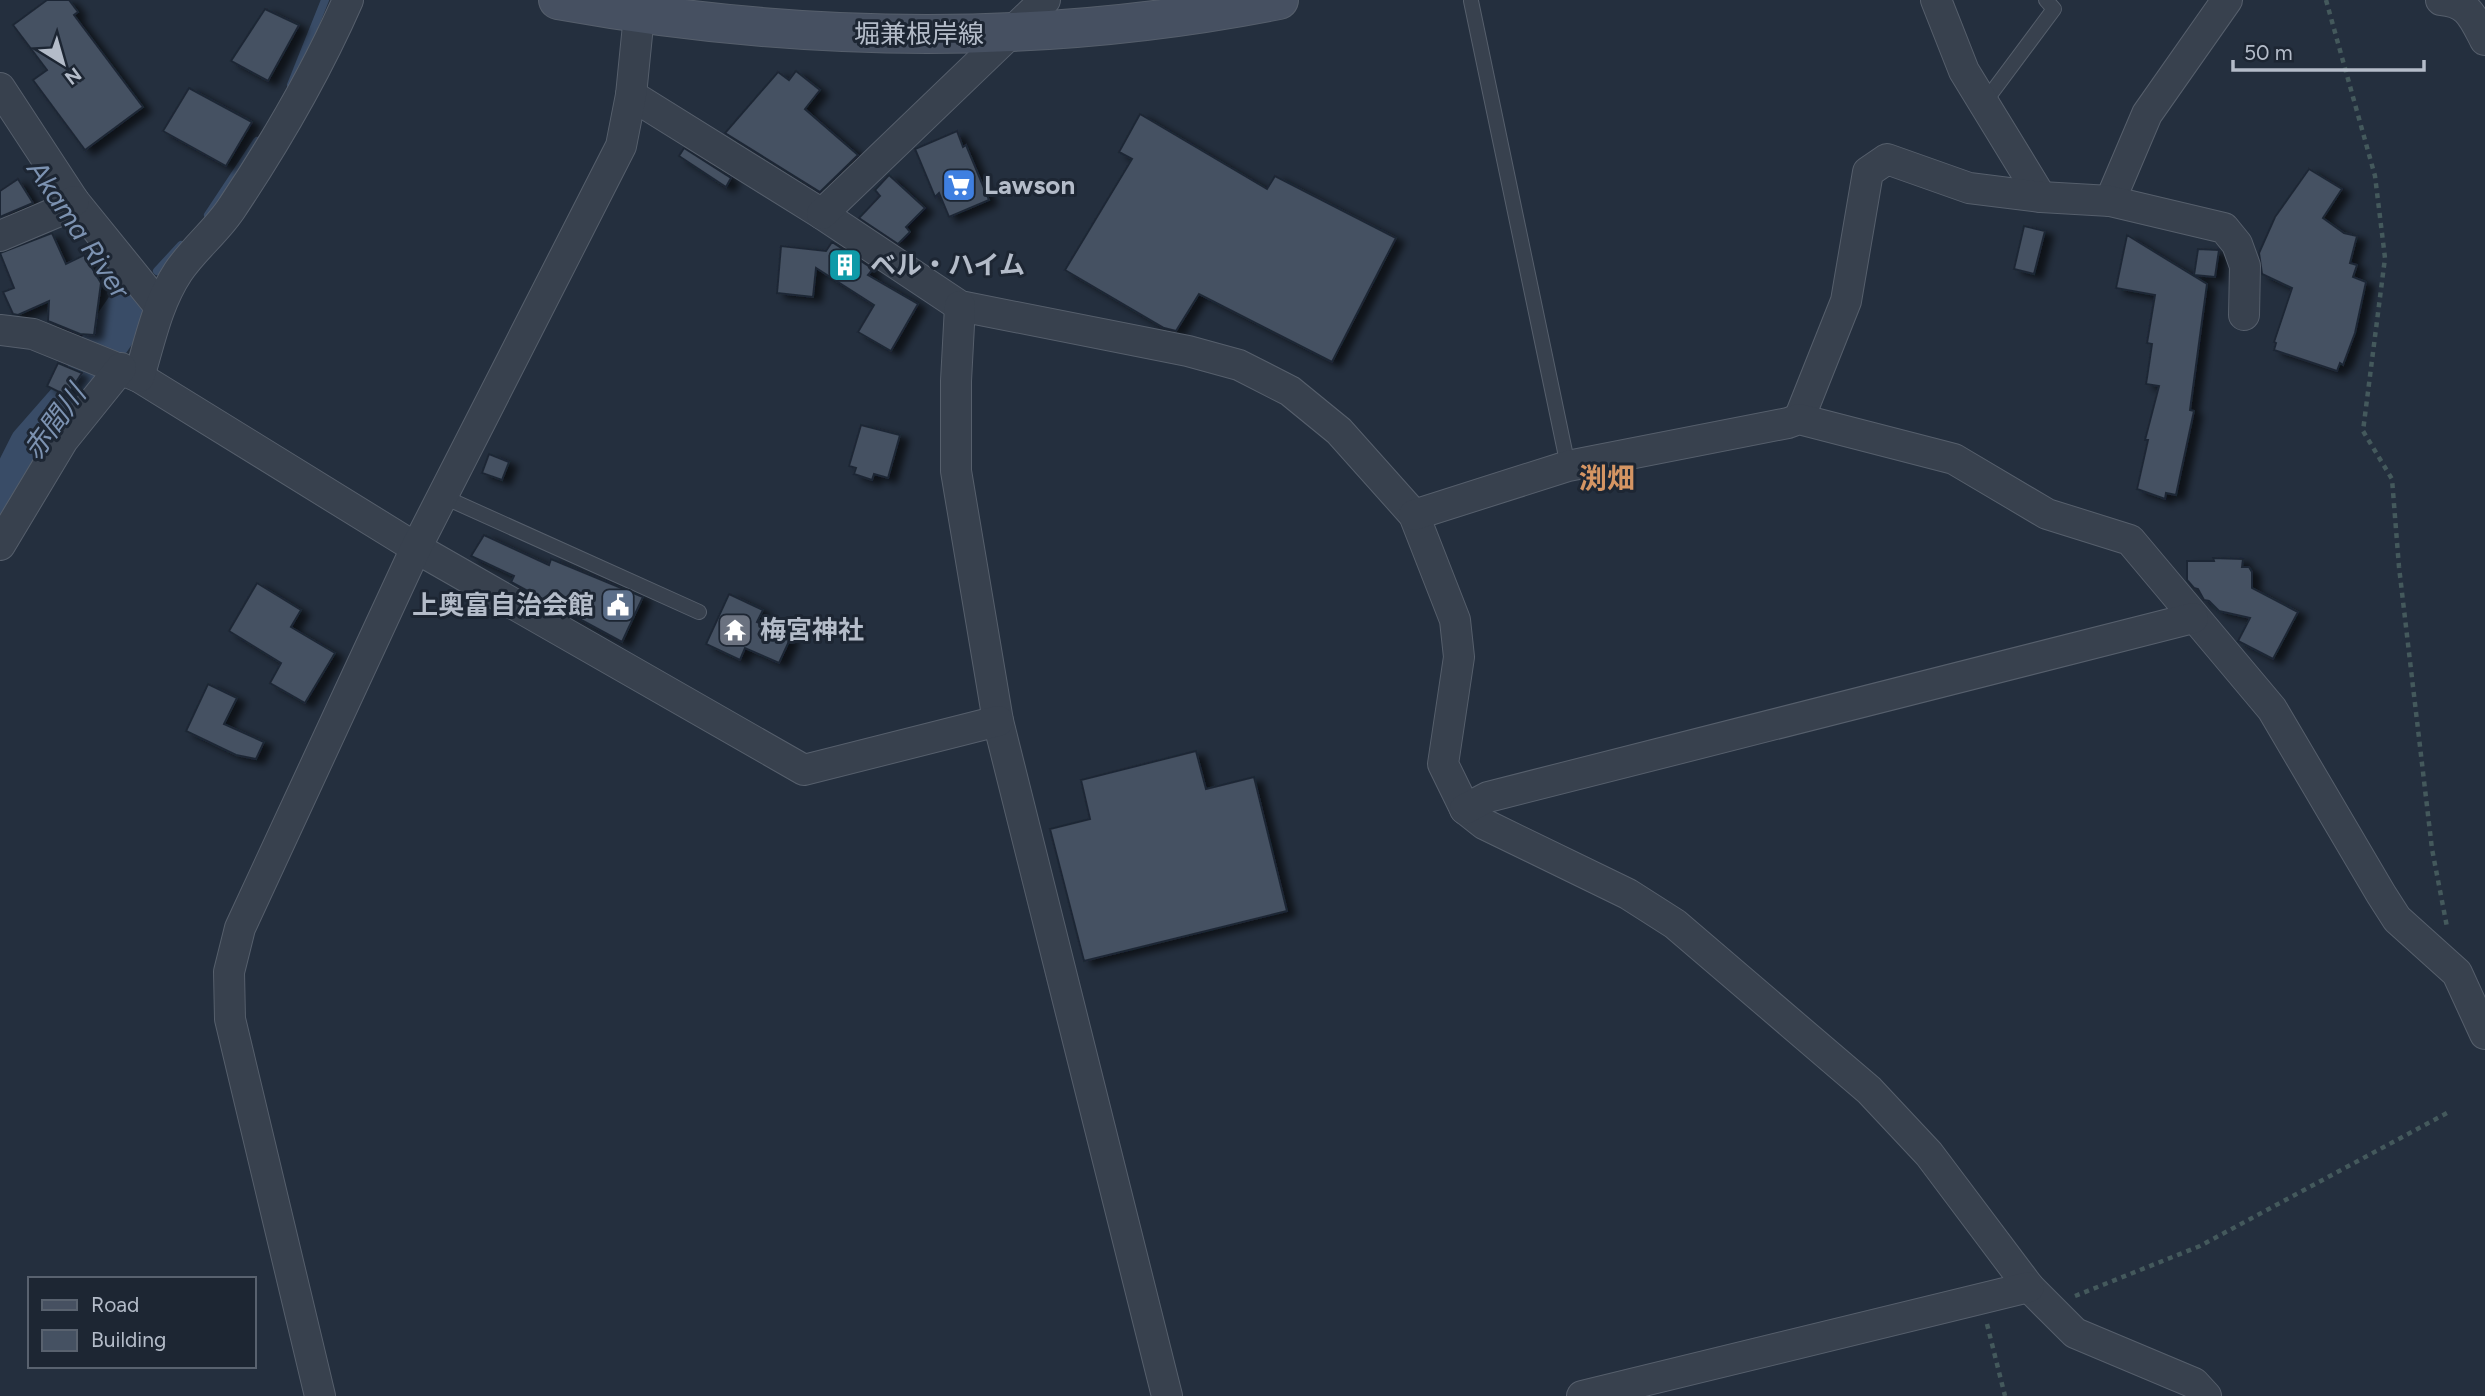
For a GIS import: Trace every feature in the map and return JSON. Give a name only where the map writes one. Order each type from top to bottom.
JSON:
[{"type":"main road","name":"堀兼根岸線","points":[[558,0],[639,15],[831,33],[1008,34],[1142,22],[1279,0]]},
{"type":"street","points":[[0,545],[63,440],[130,373],[159,306],[179,271],[228,214],[272,147],[325,52],[348,0]]},
{"type":"street","points":[[822,214],[1045,0]]},
{"type":"street","points":[[1936,0],[1964,71],[2041,197]]},
{"type":"street","points":[[2110,201],[2147,114],[2227,0]]},
{"type":"street","points":[[2441,0],[2456,1],[2470,9],[2485,40]]},
{"type":"street","points":[[320,1396],[230,1019],[229,972],[240,928],[416,548],[621,146],[631,96],[639,15]]},
{"type":"street","points":[[0,88],[65,206],[159,306]]},
{"type":"street","points":[[631,96],[822,214],[960,306],[1188,351],[1239,365],[1290,391],[1339,431],[1414,515],[1455,620],[1459,657],[1443,764],[1465,809],[1484,824],[1628,894],[1685,932],[1869,1090],[1929,1154],[2038,1298],[2075,1334],[2194,1383],[2206,1396]]},
{"type":"street","points":[[1799,419],[1846,301],[1868,172],[1887,159],[1969,188],[2041,197],[2110,201],[2224,229],[2237,244],[2245,266],[2247,290],[2244,315]]},
{"type":"street","points":[[0,236],[65,206]]},
{"type":"street","points":[[960,306],[956,471],[998,721],[1167,1396]]},
{"type":"street","points":[[0,330],[33,334],[130,373],[416,548],[804,770],[998,721]]},
{"type":"street","points":[[1414,515],[1568,466],[1799,419],[1954,459],[2036,509],[2130,540],[2272,709],[2397,919],[2457,973],[2485,1034]]},
{"type":"street","points":[[1465,809],[1488,797],[2193,618]]},
{"type":"street","points":[[1582,1396],[1980,1299],[2038,1298]]},
{"type":"lane","points":[[1984,103],[2054,9],[2046,0]]},
{"type":"lane","points":[[1471,1],[1568,466]]},
{"type":"lane","points":[[444,496],[699,612]]},
{"type":"path","points":[[2326,0],[2375,176],[2385,258],[2366,386],[2363,431],[2392,479],[2432,849],[2457,973]]},
{"type":"path","points":[[2038,1298],[2200,1246],[2447,1113]]},
{"type":"path","points":[[1980,1299],[2005,1396]]},
{"type":"building","points":[[47,0],[69,0],[78,12],[74,15],[143,107],[85,150],[33,80],[47,70],[13,25]]},
{"type":"building","points":[[265,9],[299,25],[268,81],[231,61]]},
{"type":"building","points":[[796,71],[820,90],[805,109],[858,155],[820,192],[725,133],[778,72],[789,80]]},
{"type":"building","points":[[189,88],[252,122],[226,166],[163,131]]},
{"type":"building","points":[[1140,114],[1267,189],[1275,176],[1396,238],[1332,362],[1199,294],[1176,331],[1164,328],[1065,270],[1132,159],[1119,152]]},
{"type":"building","name":"Lawson","points":[[957,131],[963,147],[966,145],[989,200],[949,217],[939,193],[935,197],[915,149]]},
{"type":"building","points":[[684,148],[731,178],[726,187],[679,156]]},
{"type":"building","points":[[2309,169],[2342,189],[2323,218],[2344,233],[2357,236],[2350,263],[2357,265],[2353,277],[2366,282],[2355,333],[2343,365],[2340,363],[2337,371],[2274,350],[2274,342],[2292,288],[2262,274],[2259,253],[2275,217]]},
{"type":"building","points":[[889,175],[925,208],[906,227],[910,232],[898,244],[859,218],[880,196],[875,190]]},
{"type":"building","points":[[18,179],[33,203],[0,217],[0,191]]},
{"type":"building","points":[[2024,226],[2045,231],[2034,274],[2014,269]]},
{"type":"building","points":[[52,233],[66,264],[84,255],[101,283],[94,335],[80,334],[48,321],[49,301],[18,315],[13,314],[3,292],[14,288],[0,253]]},
{"type":"building","points":[[2127,235],[2207,284],[2190,410],[2194,411],[2176,495],[2166,493],[2165,499],[2137,489],[2148,440],[2145,440],[2159,386],[2146,384],[2152,344],[2147,343],[2155,295],[2116,288]]},
{"type":"building","points":[[832,242],[873,269],[868,275],[918,304],[891,351],[858,332],[874,305],[816,268],[813,297],[777,293],[781,246],[826,251]]},
{"type":"building","points":[[2198,249],[2219,250],[2215,277],[2194,275]]},
{"type":"building","points":[[58,363],[82,373],[67,396],[47,386]]},
{"type":"building","points":[[861,425],[900,435],[888,478],[874,474],[872,480],[854,474],[856,468],[849,466]]},
{"type":"building","points":[[489,454],[509,462],[502,480],[482,473]]},
{"type":"building","points":[[484,535],[549,565],[551,559],[643,597],[622,642],[511,582],[514,576],[471,556]]},
{"type":"building","points":[[2213,558],[2243,559],[2242,567],[2249,567],[2252,572],[2252,588],[2298,612],[2273,659],[2238,641],[2250,618],[2219,611],[2209,601],[2204,600],[2198,589],[2187,580],[2187,561],[2214,561]]},
{"type":"building","points":[[257,583],[301,610],[291,627],[335,653],[305,703],[270,683],[281,663],[229,631]]},
{"type":"building","name":"梅宮神社","points":[[729,594],[763,610],[757,622],[791,637],[779,663],[745,648],[740,660],[706,644]]},
{"type":"building","points":[[208,684],[237,698],[224,724],[264,742],[256,759],[236,755],[186,731]]},
{"type":"building","points":[[1196,751],[1206,789],[1254,777],[1287,911],[1084,961],[1050,829],[1090,819],[1081,780]]},
{"type":"waterway","points":[[291,85],[325,0]]},
{"type":"waterway","points":[[208,215],[257,141]]},
{"type":"waterway","points":[[157,271],[181,245]]},
{"type":"waterway","name":"Akama River","points":[[95,249],[132,304]]},
{"type":"waterway","name":"Akama River","points":[[103,346],[132,304]]},
{"type":"waterway","name":"赤間川","points":[[0,510],[32,446],[82,389],[90,372]]},
{"type":"place","name":"Lawson","points":[[959,185]]},
{"type":"place","name":"ベル・ハイム","points":[[845,265]]},
{"type":"place","name":"上奥富自治会館","points":[[618,605]]},
{"type":"place","name":"梅宮神社","points":[[735,630]]},
{"type":"district","name":"渕畑","points":[[1607,478]]}]
